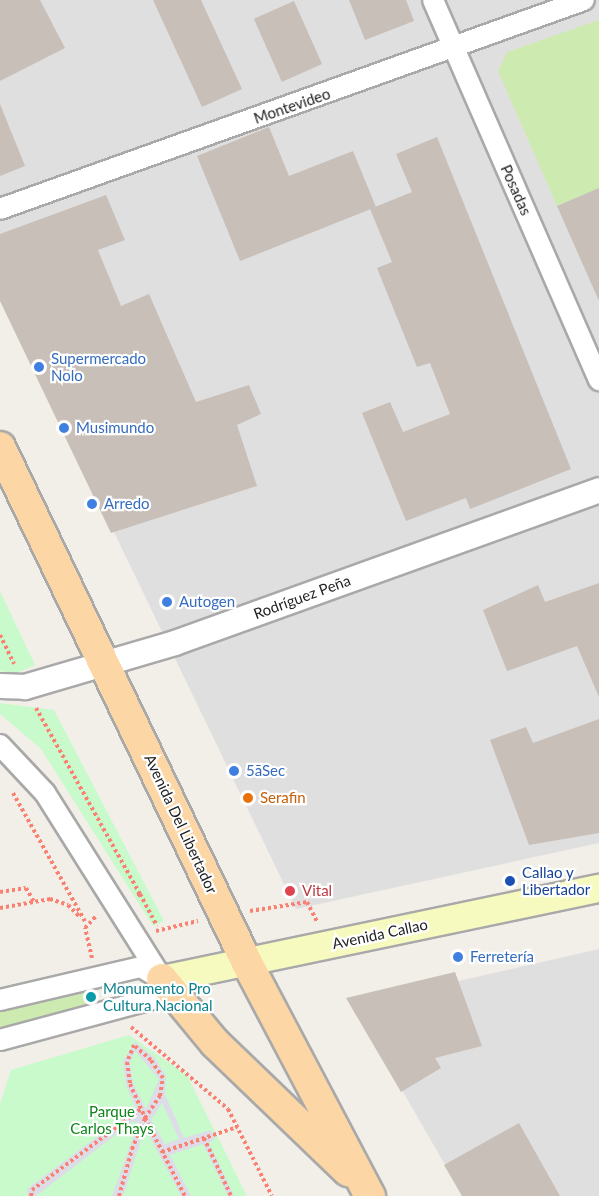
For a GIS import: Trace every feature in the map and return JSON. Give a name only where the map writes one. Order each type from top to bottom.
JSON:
[{"type":"main road","name":"Avenida Del Libertador","points":[[0,447],[246,961],[368,1192]]},
{"type":"main road","name":"Avenida Callao","points":[[162,979],[599,888]]},
{"type":"main road","points":[[162,979],[215,1043],[368,1192]]},
{"type":"street","name":"Posadas","points":[[433,0],[599,380]]},
{"type":"street","name":"Montevideo","points":[[0,209],[584,0]]},
{"type":"street","name":"Rodríguez Peña","points":[[0,687],[25,687],[175,643],[599,490]]},
{"type":"street","points":[[0,745],[45,794],[162,979],[156,998],[0,1040]]},
{"type":"street","points":[[0,1000],[141,967],[162,979]]},
{"type":"path","points":[[0,908],[34,902],[59,901],[86,923],[12,791]]},
{"type":"path","points":[[0,892],[26,888],[34,902]]},
{"type":"path","points":[[140,894],[159,930]]},
{"type":"path","points":[[135,1032],[170,1056],[228,1109],[272,1196]]},
{"type":"path","points":[[119,1196],[132,1149],[145,1119],[160,1096],[163,1078],[151,1060],[134,1045],[127,1062],[130,1084],[145,1119],[185,1196]]},
{"type":"path","points":[[31,1196],[32,1190],[141,1109]]},
{"type":"path","points":[[162,1152],[237,1127]]},
{"type":"path","points":[[204,1138],[231,1196]]},
{"type":"shaded area","points":[[0,0],[599,0],[599,843],[296,909],[0,296]]},
{"type":"shaded area","points":[[599,949],[599,1196],[463,1196],[353,1005]]},
{"type":"shaded area","points":[[135,1042],[155,1058],[166,1076],[165,1094],[184,1138],[211,1130],[215,1139],[209,1143],[234,1196],[228,1196],[203,1144],[170,1155],[191,1196],[181,1196],[145,1128],[123,1196],[112,1196],[138,1123],[132,1122],[36,1196],[27,1196],[28,1188],[136,1108],[126,1085],[123,1061]],"holes":[[[135,1051],[159,1079],[146,1109],[133,1083],[130,1063]],[[162,1103],[179,1139],[165,1144],[151,1120]]]},
{"type":"green space","points":[[599,20],[599,188],[557,206],[498,71],[507,52]]},
{"type":"green space","points":[[0,591],[35,665],[15,674],[0,671]]},
{"type":"green space","points":[[0,703],[54,710],[164,921],[153,926],[41,749],[0,714]]},
{"type":"green space","points":[[94,989],[98,1004],[0,1029],[0,1011]]},
{"type":"green space","name":"Parque Carlos Thays","points":[[129,1035],[187,1075],[247,1196],[0,1196],[0,1104],[11,1070]]},
{"type":"building","points":[[0,0],[40,0],[65,48],[0,81]]},
{"type":"building","points":[[153,0],[201,0],[242,89],[202,107]]},
{"type":"building","points":[[349,0],[406,0],[414,21],[365,40]]},
{"type":"building","points":[[294,1],[322,64],[282,82],[254,19]]},
{"type":"building","points":[[0,104],[25,166],[0,176]]},
{"type":"building","points":[[269,127],[289,176],[353,151],[376,207],[240,261],[197,156]]},
{"type":"building","points":[[437,137],[571,469],[470,509],[466,498],[406,521],[362,413],[390,402],[403,432],[450,414],[430,363],[417,367],[377,268],[392,262],[370,209],[412,192],[396,154]]},
{"type":"building","points":[[599,188],[599,301],[557,206]]},
{"type":"building","points":[[106,195],[125,240],[98,250],[121,306],[149,294],[196,402],[249,385],[261,414],[237,425],[257,486],[111,533],[0,301],[0,234]]},
{"type":"building","points":[[599,583],[599,697],[577,646],[507,671],[483,610],[538,585],[545,602]]},
{"type":"building","points":[[599,719],[599,833],[529,845],[490,740],[526,727],[533,743]]},
{"type":"building","points":[[455,972],[482,1046],[435,1058],[441,1068],[401,1092],[346,998]]},
{"type":"building","points":[[519,1123],[560,1196],[462,1196],[444,1165]]},
{"type":"place","name":"Supermercado Nolo","points":[[39,367]]},
{"type":"place","name":"Musimundo","points":[[64,428]]},
{"type":"place","name":"Arredo","points":[[92,504]]},
{"type":"place","name":"Autogen","points":[[167,602]]},
{"type":"place","name":"5āSec","points":[[234,771]]},
{"type":"place","name":"Serafin","points":[[248,798]]},
{"type":"place","name":"Callao y Libertador","points":[[510,881]]},
{"type":"place","name":"Vital","points":[[290,891]]},
{"type":"place","name":"Ferretería","points":[[458,957]]},
{"type":"place","name":"Monumento Pro Cultura Nacional","points":[[91,997]]}]
